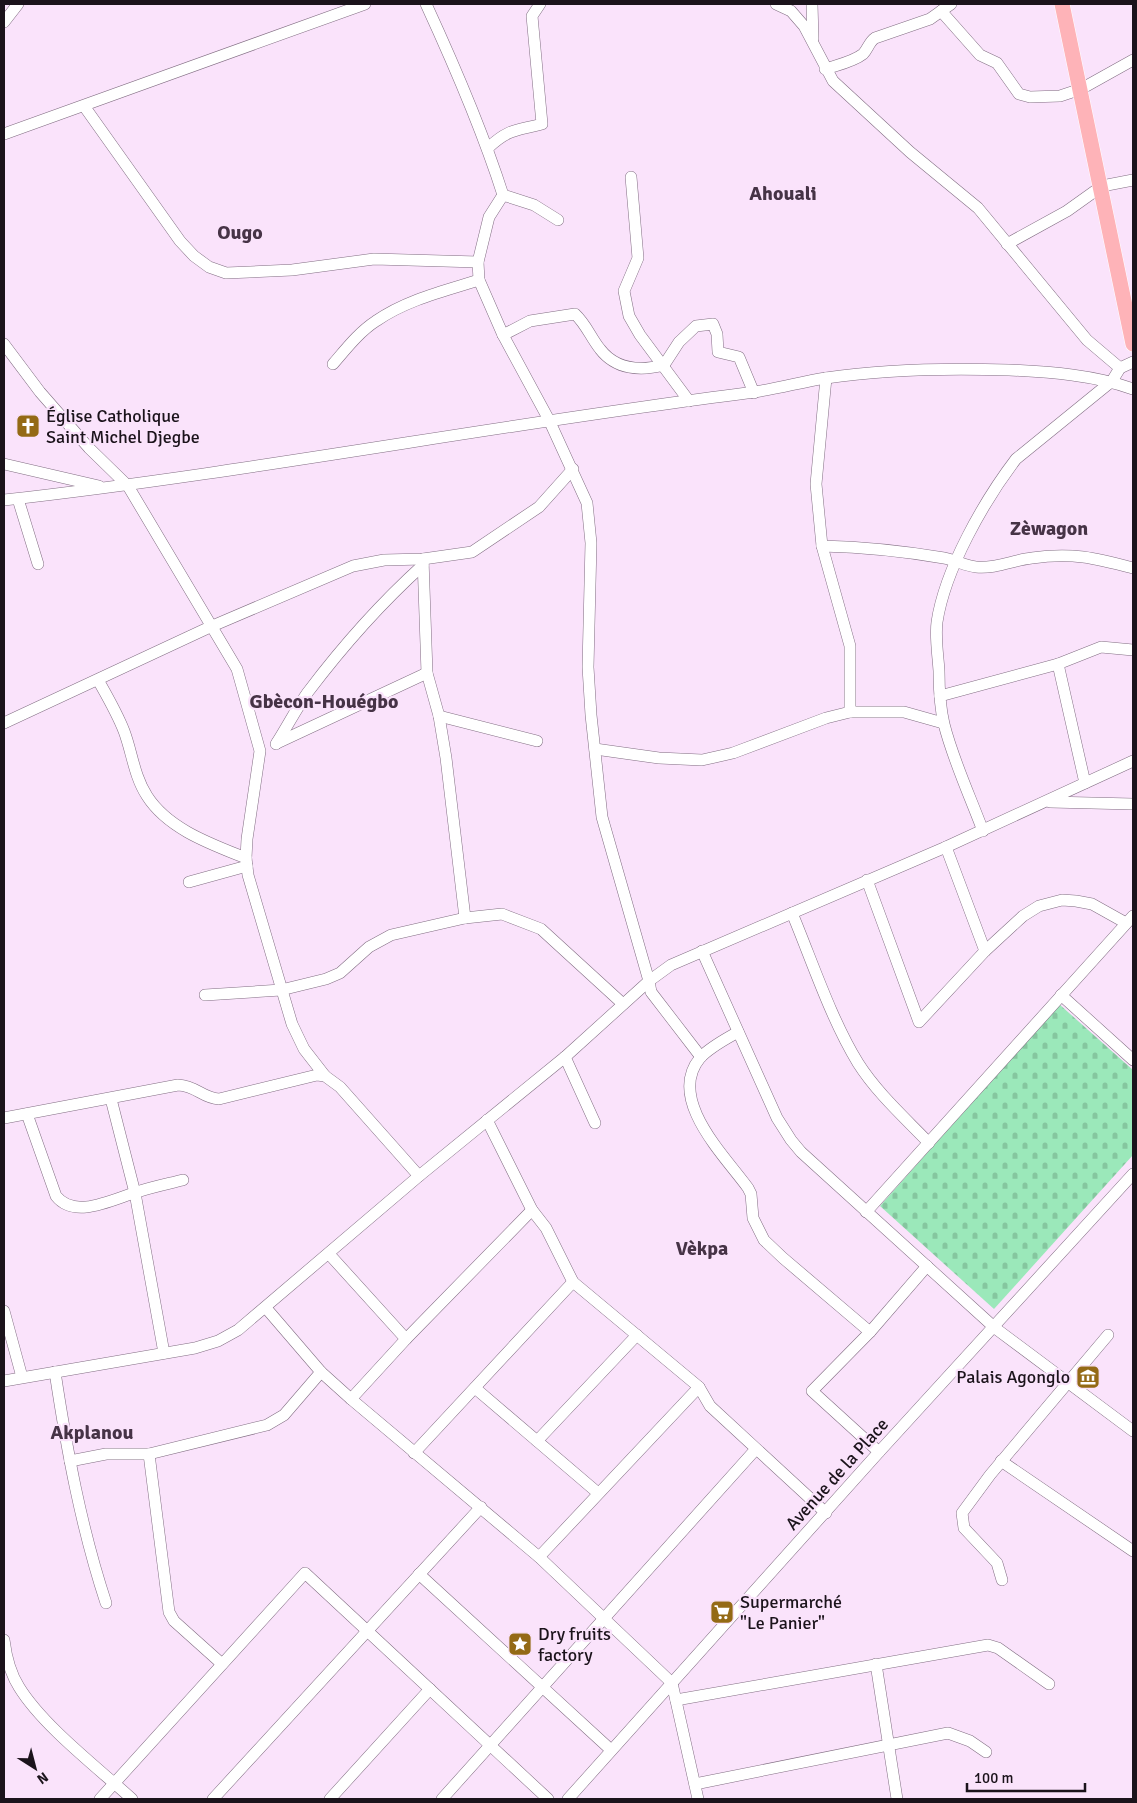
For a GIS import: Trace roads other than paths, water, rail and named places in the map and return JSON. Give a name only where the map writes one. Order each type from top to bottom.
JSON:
[{"type":"main road","points":[[1062,4],[1102,186],[1129,296],[1133,344]]},
{"type":"street","points":[[4,22],[18,4]]},
{"type":"street","points":[[4,134],[365,4]]},
{"type":"street","points":[[426,4],[488,148],[504,195]]},
{"type":"street","points":[[488,148],[500,136],[517,129],[542,124],[532,16],[540,4]]},
{"type":"street","points":[[776,4],[791,11],[814,41],[825,69],[833,81],[910,152],[978,208],[1087,340],[1120,368]]},
{"type":"street","points":[[812,4],[814,41]]},
{"type":"street","points":[[825,69],[854,59],[865,52],[870,42],[875,38],[930,18],[951,4]]},
{"type":"street","points":[[941,11],[980,55],[997,63],[1019,94],[1042,97],[1060,96],[1082,89],[1133,60]]},
{"type":"street","points":[[84,106],[180,242],[209,268],[226,273],[292,270],[374,259],[478,262]]},
{"type":"street","points":[[631,177],[638,258],[624,291],[629,316],[640,335],[690,400]]},
{"type":"street","points":[[1008,244],[1067,211],[1102,186],[1133,180]]},
{"type":"street","points":[[504,195],[490,217],[478,262],[479,280],[503,335],[549,420],[587,503],[591,543],[588,667],[604,832],[652,995],[701,1057]]},
{"type":"street","points":[[504,195],[534,205],[558,220]]},
{"type":"street","points":[[332,364],[376,320],[417,299],[479,280]]},
{"type":"street","points":[[503,335],[530,321],[575,314],[582,320],[601,351],[620,365],[646,370],[664,365],[679,342],[696,326],[713,324],[718,334],[718,352],[739,356],[754,392]]},
{"type":"street","points":[[4,344],[40,392],[95,454],[128,486],[210,627],[237,669],[260,751],[246,862],[252,893],[281,990],[298,1037],[325,1076],[340,1087],[419,1176]]},
{"type":"street","points":[[983,831],[944,723],[940,696],[937,623],[946,584],[956,560],[1004,475],[1016,459],[1112,381],[1120,368],[1133,362]]},
{"type":"street","points":[[4,500],[128,486],[549,420],[754,392],[826,378],[926,369],[975,369],[1071,374],[1112,381],[1133,389]]},
{"type":"street","points":[[826,378],[816,484],[822,546],[850,646],[850,712]]},
{"type":"street","points":[[4,464],[107,488]]},
{"type":"street","points":[[4,724],[210,627],[353,566],[384,560],[423,562],[461,555],[480,548],[539,506],[573,469]]},
{"type":"street","points":[[18,499],[38,564]]},
{"type":"street","points":[[822,546],[902,551],[956,560],[974,567],[994,567],[1031,558],[1069,554],[1095,558],[1133,568]]},
{"type":"street","points":[[423,562],[427,673],[440,716],[465,918]]},
{"type":"street","points":[[276,744],[297,708],[324,672],[423,562]]},
{"type":"street","points":[[940,696],[1058,664],[1101,647],[1133,650]]},
{"type":"street","points":[[1058,664],[1085,783]]},
{"type":"street","points":[[260,751],[427,673]]},
{"type":"street","points":[[98,680],[124,730],[134,766],[147,796],[158,809],[187,832],[246,862]]},
{"type":"street","points":[[595,749],[652,757],[702,760],[733,753],[826,718],[850,712],[904,712],[944,723]]},
{"type":"street","points":[[440,716],[536,741]]},
{"type":"street","points":[[4,1381],[195,1348],[218,1341],[238,1330],[266,1308],[419,1176],[565,1057],[649,981],[671,965],[983,831],[1133,761]]},
{"type":"street","points":[[1048,802],[1133,804]]},
{"type":"street","points":[[946,847],[985,951]]},
{"type":"street","points":[[189,882],[246,862]]},
{"type":"street","points":[[866,1212],[1130,919],[1092,904],[1076,900],[1048,903],[1023,916],[985,951],[920,1022],[867,880]]},
{"type":"street","points":[[792,913],[843,1034],[859,1063],[878,1089],[929,1143]]},
{"type":"street","points":[[205,995],[281,990],[340,973],[369,947],[391,936],[465,918],[502,914],[533,924],[549,934],[623,1004]]},
{"type":"street","points":[[702,951],[778,1118],[791,1140],[866,1212],[995,1328],[1133,1431]]},
{"type":"street","points":[[1061,995],[1133,1060]]},
{"type":"street","points":[[738,1032],[701,1057],[692,1074],[690,1086],[694,1111],[748,1188],[752,1200],[753,1218],[760,1233],[783,1258],[870,1332]]},
{"type":"street","points":[[565,1057],[595,1123]]},
{"type":"street","points":[[4,1118],[178,1085],[189,1086],[210,1098],[219,1099],[307,1076],[325,1076]]},
{"type":"street","points":[[111,1099],[135,1192],[164,1353]]},
{"type":"street","points":[[27,1114],[51,1185],[61,1203],[79,1207],[111,1203],[135,1192],[183,1180]]},
{"type":"street","points":[[487,1120],[532,1210],[546,1228],[573,1282],[699,1387],[710,1406],[826,1513]]},
{"type":"street","name":"Avenue de la Place","points":[[568,1799],[879,1452],[995,1328],[1133,1174]]},
{"type":"street","points":[[351,1399],[406,1339],[532,1210]]},
{"type":"street","points":[[329,1254],[406,1339]]},
{"type":"street","points":[[879,1452],[812,1391],[870,1332],[927,1266]]},
{"type":"street","points":[[414,1453],[573,1282]]},
{"type":"street","points":[[266,1308],[321,1372],[414,1453],[539,1557],[672,1683],[698,1799]]},
{"type":"street","points":[[4,1311],[22,1378]]},
{"type":"street","points":[[537,1441],[637,1335]]},
{"type":"street","points":[[1002,1580],[997,1563],[964,1528],[961,1520],[962,1513],[970,1500],[1108,1335]]},
{"type":"street","points":[[55,1372],[85,1534],[106,1603]]},
{"type":"street","points":[[70,1461],[106,1454],[149,1454],[275,1422],[284,1415],[321,1372]]},
{"type":"street","points":[[539,1557],[699,1387]]},
{"type":"street","points":[[475,1388],[598,1493]]},
{"type":"street","points":[[442,1799],[756,1449]]},
{"type":"street","points":[[149,1454],[169,1612],[174,1621],[222,1664]]},
{"type":"street","points":[[1002,1461],[1133,1550]]},
{"type":"street","points":[[212,1799],[368,1631],[480,1506]]},
{"type":"street","points":[[100,1799],[305,1573],[548,1799]]},
{"type":"street","points":[[419,1574],[611,1750]]},
{"type":"street","points":[[676,1700],[988,1646],[998,1648],[1049,1684]]},
{"type":"street","points":[[4,1648],[12,1674],[27,1698],[59,1732],[132,1799]]},
{"type":"street","points":[[876,1664],[897,1799]]},
{"type":"street","points":[[330,1799],[430,1689]]},
{"type":"street","points":[[695,1784],[948,1733],[965,1738],[986,1752]]},
{"type":"place","name":"Église Catholique Saint Michel Djegbe","points":[[28,426]]},
{"type":"place","name":"Palais Agonglo","points":[[1088,1377]]},
{"type":"place","name":"Supermarché \"Le Panier\"","points":[[722,1612]]},
{"type":"place","name":"Dry fruits factory","points":[[520,1644]]},
{"type":"district","name":"Ahouali","points":[[783,193]]},
{"type":"district","name":"Ougo","points":[[240,232]]},
{"type":"district","name":"Zèwagon","points":[[1049,528]]},
{"type":"district","name":"Gbècon-Houégbo","points":[[324,701]]},
{"type":"district","name":"Vèkpa","points":[[702,1248]]},
{"type":"district","name":"Akplanou","points":[[92,1432]]}]
